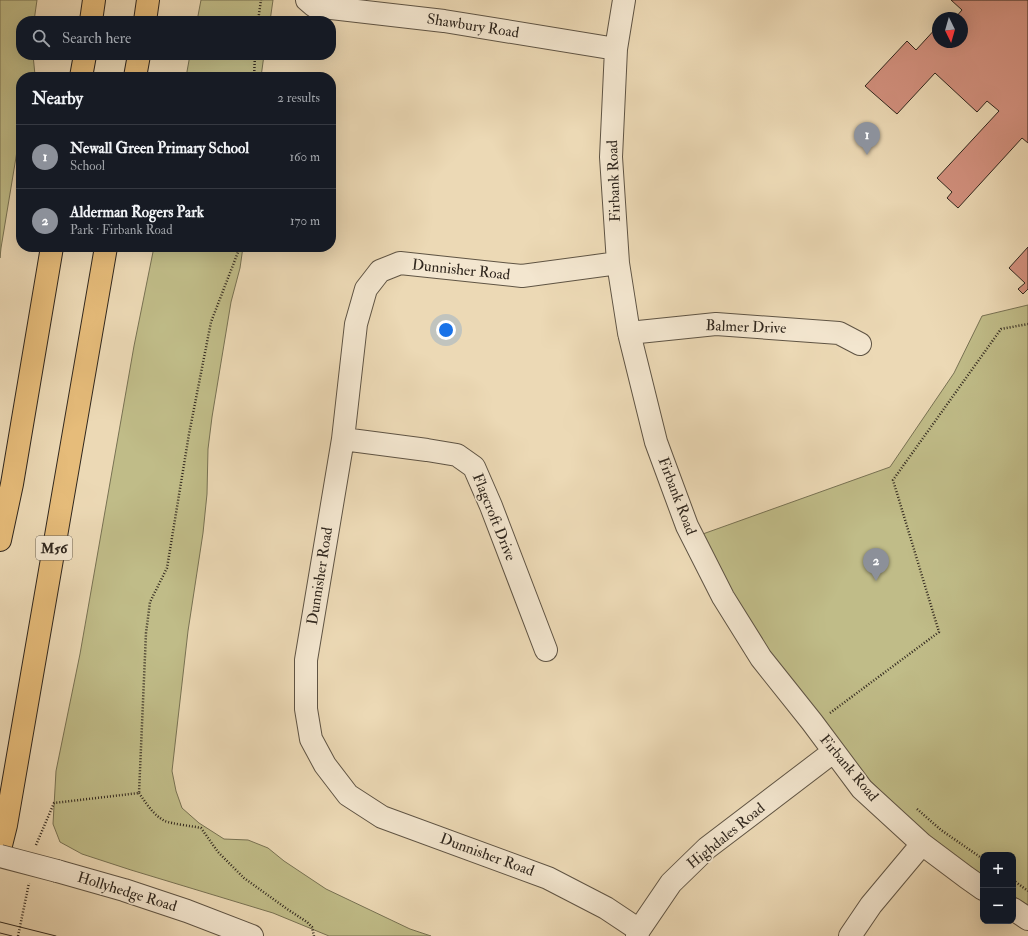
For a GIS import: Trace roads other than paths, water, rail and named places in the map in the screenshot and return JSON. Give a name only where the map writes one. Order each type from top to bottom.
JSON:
[{"type":"highway","points":[[92,16],[94,0]]},
{"type":"highway","points":[[146,16],[148,0]]},
{"type":"highway","points":[[82,72],[84,60]]},
{"type":"highway","points":[[136,72],[138,60]]},
{"type":"highway","points":[[0,540],[12,484],[51,252]]},
{"type":"highway","name":"M56","points":[[0,849],[6,825],[105,252]]},
{"type":"street","name":"Shawbury Road","points":[[307,0],[314,6],[444,21],[616,49]]},
{"type":"street","name":"Firbank Road","points":[[624,0],[616,49],[611,157],[618,263],[629,333],[656,442],[687,526],[723,597],[761,658],[821,718],[833,752],[862,789],[922,844],[981,888]]},
{"type":"street","name":"Dunnisher Road","points":[[618,263],[522,276],[400,263],[380,271],[366,289],[356,324],[343,439],[306,660],[306,709],[311,739],[325,765],[348,795],[382,817],[548,878],[606,908],[638,933]]},
{"type":"street","name":"Balmer Drive","points":[[629,333],[716,324],[839,333],[860,344]]},
{"type":"street","name":"Flagcroft Drive","points":[[343,439],[457,455],[474,467],[491,506],[546,650]]},
{"type":"street","name":"Highdales Road","points":[[638,933],[671,883],[707,848],[833,752]]},
{"type":"street","points":[[850,936],[871,905],[922,844]]},
{"type":"street","name":"Hollyhedge Road","points":[[0,856],[124,890],[187,911],[252,936]]},
{"type":"street","points":[[1016,911],[1028,919]]},
{"type":"tram line","points":[[0,922],[56,936]]},
{"type":"tram line","points":[[0,933],[12,936]]},
{"type":"place","name":"Newall Green Primary School","points":[[867,155]]},
{"type":"place","name":"Alderman Rogers Park","points":[[876,581]]}]
